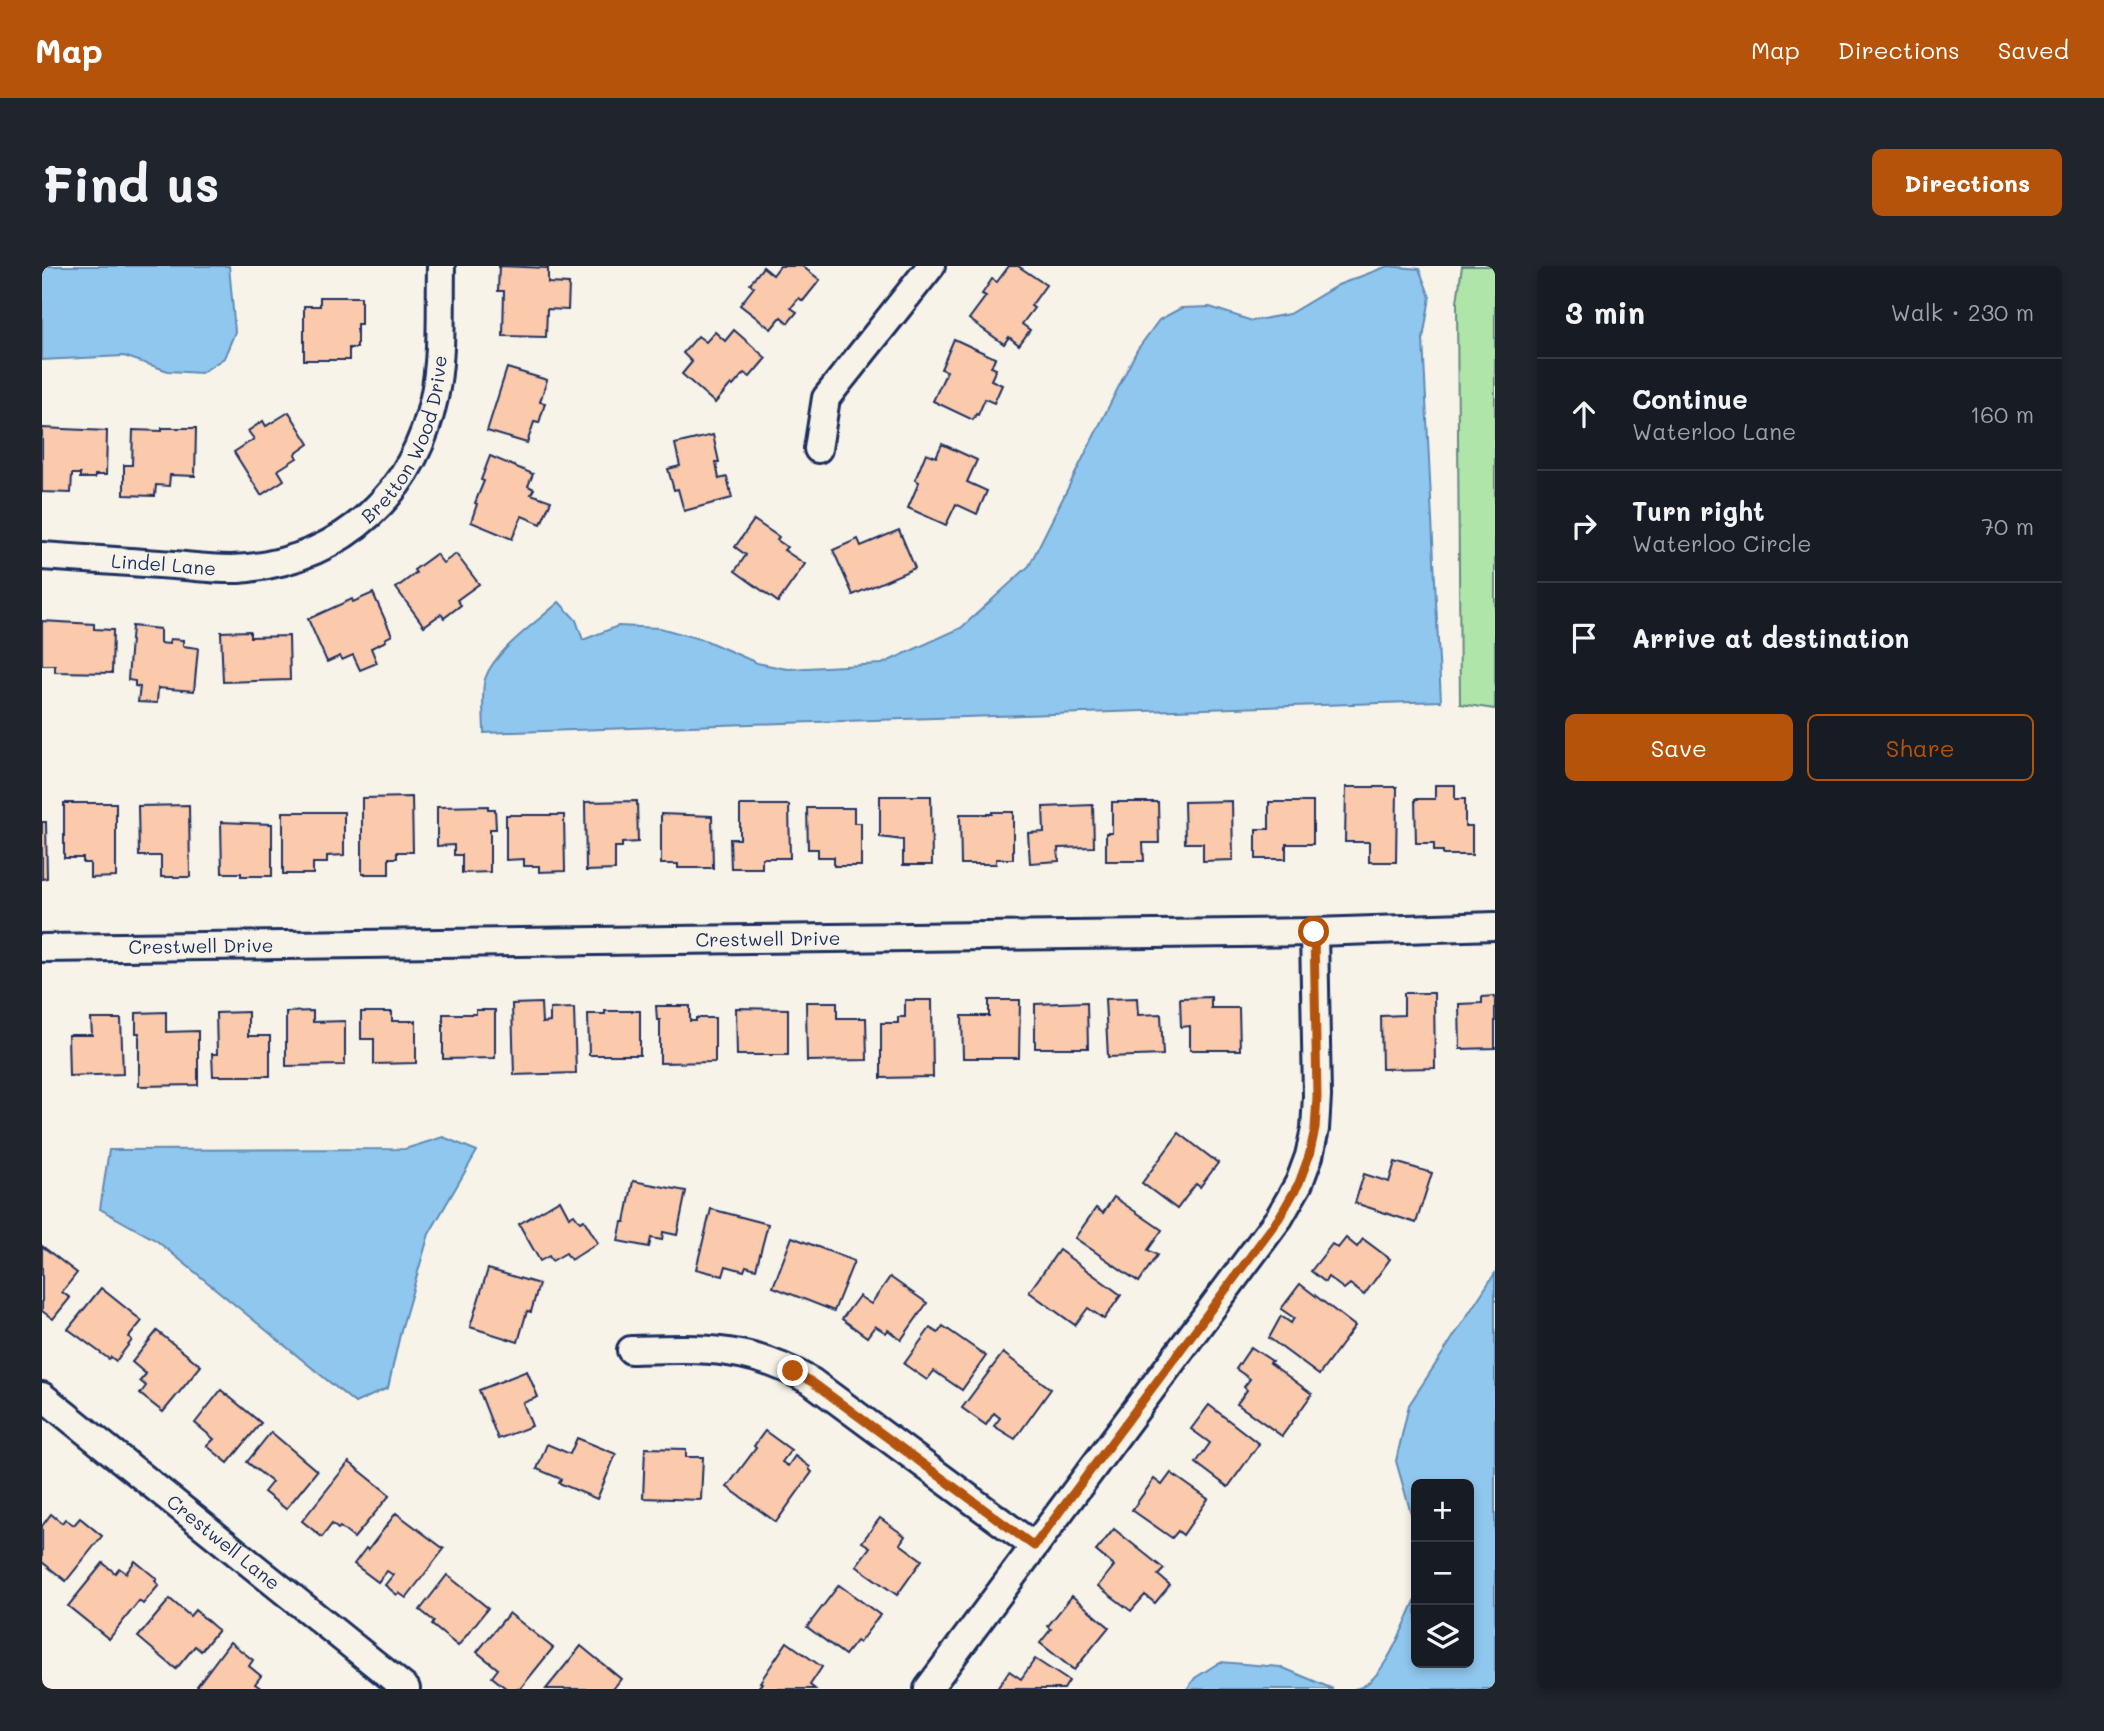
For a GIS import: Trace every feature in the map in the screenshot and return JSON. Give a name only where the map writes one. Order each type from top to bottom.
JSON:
[{"type":"street","name":"Bretton Wood Drive","points":[[287,562],[350,531],[380,505],[412,461],[428,424],[436,384],[441,266]]},
{"type":"street","points":[[818,449],[826,398],[931,266]]},
{"type":"street","name":"Lindel Lane","points":[[42,556],[217,568],[245,568],[287,562]]},
{"type":"street","name":"Crestwell Drive","points":[[42,948],[1314,932],[1495,926]]},
{"type":"street","points":[[928,1689],[1279,1218],[1299,1183],[1309,1156],[1317,1110],[1314,932]]},
{"type":"street","points":[[631,1350],[712,1349],[759,1357],[793,1371],[812,1382],[1034,1546]]},
{"type":"street","name":"Crestwell Lane","points":[[42,1396],[406,1689]]},
{"type":"green space","points":[[1462,266],[1495,266],[1495,709],[1460,704],[1457,302]]},
{"type":"water","points":[[42,266],[229,266],[235,332],[224,358],[201,373],[168,371],[124,356],[42,360]]},
{"type":"water","points":[[1388,266],[1419,269],[1430,297],[1423,339],[1441,701],[484,733],[483,690],[490,668],[507,648],[559,602],[576,620],[583,640],[618,626],[660,628],[707,641],[757,663],[787,669],[882,664],[961,628],[1029,566],[1137,350],[1159,320],[1181,308],[1210,307],[1252,321],[1289,314],[1338,285]]},
{"type":"water","points":[[443,1137],[477,1151],[429,1234],[401,1330],[388,1388],[355,1403],[157,1241],[100,1209],[109,1150],[405,1149]]},
{"type":"water","points":[[1495,1273],[1495,1689],[1354,1689],[1364,1686],[1383,1666],[1411,1610],[1411,1668],[1474,1668],[1474,1479],[1411,1479],[1411,1514],[1396,1461],[1409,1405]]},
{"type":"water","points":[[1220,1662],[1281,1667],[1333,1689],[1187,1689],[1195,1678]]},
{"type":"building","points":[[499,266],[548,268],[548,283],[569,284],[568,310],[547,309],[546,337],[503,336],[504,291],[498,291]]},
{"type":"building","points":[[780,266],[802,266],[820,280],[803,301],[799,298],[791,308],[797,312],[788,323],[781,317],[771,329],[740,305],[754,287],[750,284],[763,267],[773,275]]},
{"type":"building","points":[[1009,266],[1018,266],[1046,285],[1022,324],[1030,330],[1019,345],[1009,337],[1004,344],[969,319],[986,296],[982,294],[992,279],[997,282]]},
{"type":"building","points":[[320,297],[361,297],[361,324],[357,324],[357,348],[349,348],[349,360],[304,360],[304,306],[320,306]]},
{"type":"building","points":[[734,330],[766,358],[750,377],[744,373],[733,386],[731,384],[715,403],[682,374],[692,362],[683,353],[698,336],[706,342],[715,332],[725,341]]},
{"type":"building","points":[[954,339],[995,358],[991,367],[996,369],[991,380],[1002,385],[994,403],[985,399],[973,420],[933,401],[947,371],[941,369]]},
{"type":"building","points":[[507,368],[547,380],[540,402],[545,403],[539,423],[534,422],[527,443],[487,431]]},
{"type":"building","points":[[289,412],[309,444],[295,454],[297,458],[278,470],[284,480],[261,495],[234,452],[254,439],[248,431],[263,421],[266,426]]},
{"type":"building","points":[[42,428],[107,431],[106,475],[80,478],[80,474],[72,474],[71,493],[42,492]]},
{"type":"building","points":[[162,428],[196,428],[195,476],[170,475],[169,486],[156,485],[155,496],[124,495],[124,465],[132,465],[133,430],[162,431]]},
{"type":"building","points":[[713,435],[719,462],[716,462],[719,479],[727,477],[732,498],[684,511],[678,489],[674,490],[668,469],[680,466],[675,444]]},
{"type":"building","points":[[942,444],[977,460],[967,482],[987,491],[977,514],[956,504],[946,525],[908,508],[919,482],[915,480],[926,453],[936,457]]},
{"type":"building","points":[[490,456],[533,474],[528,486],[534,489],[531,494],[551,501],[541,524],[522,516],[512,539],[471,522]]},
{"type":"building","points":[[754,520],[779,537],[777,540],[787,547],[784,550],[805,564],[778,602],[735,571],[746,555],[735,547]]},
{"type":"building","points":[[899,530],[915,568],[853,595],[833,550],[858,539],[861,546]]},
{"type":"building","points":[[436,554],[443,563],[456,554],[479,584],[457,600],[461,605],[444,618],[441,614],[424,626],[396,588]]},
{"type":"building","points":[[373,593],[392,635],[371,648],[377,663],[360,670],[353,655],[342,660],[340,656],[327,662],[308,619],[352,599],[353,602]]},
{"type":"building","points":[[42,621],[94,624],[94,629],[113,630],[112,673],[55,672],[55,665],[42,665]]},
{"type":"building","points":[[132,626],[160,629],[160,643],[169,644],[170,639],[183,640],[183,646],[198,648],[194,691],[158,688],[157,703],[138,702],[140,687],[135,686],[135,681],[128,680]]},
{"type":"building","points":[[250,631],[250,637],[289,636],[290,680],[223,682],[221,632]]},
{"type":"building","points":[[1435,785],[1455,785],[1455,799],[1465,799],[1465,826],[1472,826],[1472,855],[1443,855],[1443,851],[1434,851],[1434,843],[1416,843],[1415,799],[1435,799]]},
{"type":"building","points":[[1346,787],[1397,787],[1396,862],[1369,862],[1369,842],[1345,842]]},
{"type":"building","points":[[880,796],[931,796],[932,865],[903,865],[903,840],[880,837]]},
{"type":"building","points":[[412,797],[413,852],[397,852],[397,858],[389,858],[389,874],[362,874],[362,798]]},
{"type":"building","points":[[637,801],[638,842],[622,843],[622,847],[615,847],[615,870],[586,871],[585,802]]},
{"type":"building","points":[[1232,801],[1233,860],[1203,861],[1203,843],[1185,843],[1184,802]]},
{"type":"building","points":[[1112,802],[1158,802],[1159,843],[1143,843],[1144,861],[1106,861],[1106,833],[1112,833]]},
{"type":"building","points":[[1269,802],[1313,802],[1313,844],[1286,844],[1286,859],[1256,859],[1256,829],[1269,829]]},
{"type":"building","points":[[64,803],[116,803],[116,877],[90,878],[90,863],[83,863],[83,858],[64,858]]},
{"type":"building","points":[[189,805],[190,877],[161,877],[161,856],[139,856],[138,806]]},
{"type":"building","points":[[740,805],[789,805],[790,858],[762,858],[762,868],[731,868],[730,839],[740,839]]},
{"type":"building","points":[[1093,805],[1094,847],[1058,848],[1059,861],[1030,863],[1028,833],[1044,832],[1043,807]]},
{"type":"building","points":[[488,806],[488,809],[495,809],[496,829],[490,829],[490,872],[462,873],[462,855],[454,855],[454,845],[437,846],[437,807]]},
{"type":"building","points":[[807,808],[854,808],[854,823],[861,823],[861,866],[834,866],[834,857],[818,857],[818,849],[808,849]]},
{"type":"building","points":[[283,812],[344,812],[344,855],[327,856],[327,863],[313,863],[313,874],[283,874]]},
{"type":"building","points":[[1013,812],[1013,859],[996,859],[996,864],[961,864],[960,814]]},
{"type":"building","points":[[661,814],[712,816],[713,868],[678,868],[678,864],[661,864]]},
{"type":"building","points":[[506,815],[564,815],[565,871],[539,872],[539,866],[524,866],[524,859],[506,860]]},
{"type":"building","points":[[42,822],[46,822],[47,878],[42,879]]},
{"type":"building","points":[[221,822],[272,824],[272,876],[222,873]]},
{"type":"building","points":[[1404,993],[1434,993],[1435,1068],[1382,1069],[1381,1016],[1404,1015]]},
{"type":"building","points":[[1495,996],[1495,1048],[1460,1049],[1459,1004],[1482,1003],[1482,997]]},
{"type":"building","points":[[1211,997],[1211,1008],[1239,1008],[1240,1050],[1190,1050],[1190,1026],[1181,1027],[1180,998]]},
{"type":"building","points":[[1137,998],[1138,1015],[1161,1014],[1163,1055],[1108,1057],[1105,999]]},
{"type":"building","points":[[905,1000],[932,1000],[933,1077],[881,1078],[881,1023],[898,1023],[898,1017],[905,1017]]},
{"type":"building","points":[[989,1000],[1020,1000],[1019,1058],[963,1058],[962,1016],[989,1016]]},
{"type":"building","points":[[806,1002],[837,1002],[837,1018],[866,1018],[867,1060],[807,1061]]},
{"type":"building","points":[[1087,1002],[1088,1048],[1035,1048],[1035,1004]]},
{"type":"building","points":[[541,1003],[542,1023],[550,1022],[550,1009],[574,1008],[576,1073],[514,1075],[512,1004]]},
{"type":"building","points":[[656,1006],[690,1006],[690,1021],[696,1021],[696,1018],[715,1018],[715,1062],[660,1063],[660,1020],[657,1020]]},
{"type":"building","points":[[736,1008],[788,1009],[788,1055],[737,1055]]},
{"type":"building","points":[[476,1010],[495,1010],[495,1058],[443,1059],[443,1014],[476,1014]]},
{"type":"building","points":[[313,1011],[313,1022],[345,1021],[345,1065],[286,1066],[286,1012]]},
{"type":"building","points":[[605,1011],[640,1011],[640,1055],[589,1055],[588,1014],[605,1014]]},
{"type":"building","points":[[166,1012],[166,1032],[198,1031],[198,1085],[139,1086],[139,1033],[136,1033],[136,1013]]},
{"type":"building","points":[[248,1012],[248,1036],[270,1036],[270,1076],[213,1076],[212,1054],[217,1054],[216,1013]]},
{"type":"building","points":[[361,1012],[392,1012],[392,1021],[416,1021],[416,1063],[374,1064],[374,1039],[361,1039]]},
{"type":"building","points":[[91,1019],[121,1019],[123,1074],[69,1076],[68,1035],[92,1035]]},
{"type":"building","points":[[1179,1133],[1218,1163],[1200,1187],[1196,1184],[1177,1209],[1142,1183]]},
{"type":"building","points":[[1395,1162],[1432,1173],[1416,1223],[1355,1203],[1364,1174],[1389,1182]]},
{"type":"building","points":[[633,1181],[686,1191],[677,1235],[663,1232],[662,1240],[651,1238],[649,1247],[618,1241],[622,1222],[625,1222]]},
{"type":"building","points":[[1114,1197],[1162,1230],[1148,1250],[1157,1255],[1139,1282],[1075,1238],[1096,1208],[1103,1213]]},
{"type":"building","points":[[560,1200],[569,1217],[574,1214],[580,1222],[584,1220],[598,1243],[571,1260],[566,1253],[552,1261],[549,1256],[540,1261],[519,1224]]},
{"type":"building","points":[[711,1209],[768,1224],[756,1269],[746,1266],[744,1271],[726,1266],[723,1276],[696,1269]]},
{"type":"building","points":[[792,1237],[854,1261],[834,1311],[773,1287]]},
{"type":"building","points":[[1346,1238],[1357,1247],[1363,1239],[1390,1259],[1364,1295],[1350,1284],[1344,1289],[1328,1277],[1325,1282],[1311,1271],[1332,1244],[1338,1248]]},
{"type":"building","points":[[42,1246],[77,1273],[62,1292],[70,1298],[53,1319],[42,1311]]},
{"type":"building","points":[[1059,1250],[1121,1295],[1104,1319],[1088,1308],[1075,1325],[1029,1292]]},
{"type":"building","points":[[488,1269],[539,1284],[518,1342],[470,1327]]},
{"type":"building","points":[[890,1277],[927,1303],[901,1340],[888,1330],[886,1333],[875,1326],[867,1337],[842,1319],[859,1296],[871,1304]]},
{"type":"building","points":[[1300,1284],[1355,1326],[1319,1375],[1269,1338],[1281,1316],[1291,1323],[1294,1318],[1281,1309]]},
{"type":"building","points":[[101,1288],[142,1321],[129,1337],[132,1340],[116,1361],[111,1357],[109,1359],[68,1329]]},
{"type":"building","points":[[943,1326],[986,1356],[962,1390],[934,1371],[927,1380],[904,1364],[930,1328],[938,1333]]},
{"type":"building","points":[[157,1331],[201,1366],[163,1412],[140,1394],[146,1386],[140,1381],[146,1374],[132,1362]]},
{"type":"building","points":[[1251,1347],[1312,1394],[1282,1436],[1237,1404],[1247,1390],[1244,1387],[1250,1379],[1236,1369]]},
{"type":"building","points":[[1003,1353],[1051,1389],[1015,1439],[994,1426],[1000,1418],[994,1413],[986,1425],[962,1408]]},
{"type":"building","points":[[527,1371],[538,1397],[523,1403],[532,1426],[498,1439],[479,1390]]},
{"type":"building","points":[[221,1390],[261,1423],[228,1463],[207,1446],[214,1439],[195,1423]]},
{"type":"building","points":[[1209,1405],[1259,1444],[1228,1487],[1196,1463],[1210,1443],[1191,1429]]},
{"type":"building","points":[[765,1431],[791,1450],[782,1462],[788,1466],[795,1456],[810,1467],[812,1472],[776,1522],[727,1487]]},
{"type":"building","points":[[271,1432],[317,1471],[286,1509],[264,1492],[272,1482],[247,1462]]},
{"type":"building","points":[[577,1438],[616,1454],[597,1499],[559,1483],[561,1479],[537,1469],[547,1444],[570,1454]]},
{"type":"building","points":[[645,1448],[686,1449],[686,1457],[703,1457],[701,1500],[643,1498]]},
{"type":"building","points":[[349,1462],[390,1495],[354,1538],[332,1524],[322,1537],[302,1521]]},
{"type":"building","points":[[1171,1473],[1208,1499],[1183,1535],[1178,1531],[1172,1538],[1132,1510],[1154,1479],[1162,1485]]},
{"type":"building","points":[[396,1513],[444,1549],[406,1598],[399,1593],[397,1595],[385,1585],[393,1575],[387,1571],[378,1582],[354,1564]]},
{"type":"building","points":[[51,1514],[62,1523],[65,1519],[74,1525],[80,1518],[102,1536],[66,1581],[42,1562],[42,1526]]},
{"type":"building","points":[[880,1518],[905,1536],[900,1544],[922,1560],[897,1595],[856,1566],[870,1547],[862,1542]]},
{"type":"building","points":[[1114,1529],[1164,1569],[1158,1575],[1170,1585],[1155,1603],[1145,1595],[1131,1611],[1098,1586],[1114,1566],[1096,1551]]},
{"type":"building","points":[[135,1561],[157,1579],[155,1581],[159,1585],[143,1604],[139,1601],[109,1639],[68,1606],[103,1563],[115,1573],[119,1568],[126,1573]]},
{"type":"building","points":[[447,1575],[488,1608],[458,1646],[432,1625],[434,1621],[420,1610]]},
{"type":"building","points":[[839,1585],[880,1615],[859,1643],[856,1641],[845,1655],[807,1627]]},
{"type":"building","points":[[1072,1596],[1109,1627],[1074,1670],[1040,1643],[1051,1629],[1048,1626]]},
{"type":"building","points":[[170,1599],[190,1616],[195,1610],[218,1630],[201,1651],[195,1646],[176,1669],[138,1637]]},
{"type":"building","points":[[509,1613],[553,1648],[520,1689],[507,1689],[492,1677],[498,1669],[477,1652]]},
{"type":"building","points":[[230,1642],[253,1660],[249,1666],[261,1676],[255,1684],[262,1689],[201,1689],[197,1686]]},
{"type":"building","points":[[787,1642],[822,1667],[810,1685],[815,1689],[757,1689],[762,1683],[760,1682]]},
{"type":"building","points":[[581,1646],[621,1679],[613,1689],[546,1689]]},
{"type":"building","points":[[1035,1659],[1069,1681],[1064,1689],[997,1689],[1009,1671],[1021,1679]]},
{"type":"route","points":[[793,1371],[812,1382],[1034,1546],[1279,1218],[1299,1183],[1309,1156],[1317,1110],[1314,932]]}]
